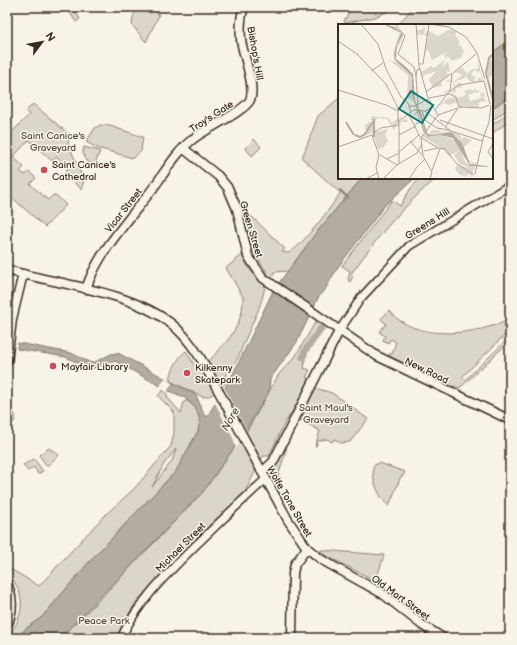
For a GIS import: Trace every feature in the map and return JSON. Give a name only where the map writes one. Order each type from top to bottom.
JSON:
[{"type":"main road","name":"Bishop's Hill","points":[[244,7],[240,27],[244,59],[252,88],[249,102]]},
{"type":"main road","name":"Troy's Gate","points":[[184,149],[193,139],[238,111],[249,102]]},
{"type":"main road","name":"Green Street","points":[[184,149],[202,162],[225,184],[237,209],[248,256],[255,268],[269,282],[339,331]]},
{"type":"main road","name":"Vicar Street","points":[[86,289],[103,254],[123,225],[184,149]]},
{"type":"main road","name":"Wolfe Tone Street","points":[[7,270],[120,298],[158,315],[170,322],[184,335],[204,364],[288,520],[307,548],[295,564],[293,573],[292,638]]},
{"type":"main road","points":[[7,362],[12,319],[23,274]]},
{"type":"main road","name":"New Road","points":[[339,331],[377,356],[510,420]]},
{"type":"main road","points":[[260,468],[273,462],[339,331]]},
{"type":"main road","name":"Old Mart Street","points":[[307,548],[322,560],[383,594],[422,625],[443,638]]},
{"type":"street","name":"Greens Hill","points":[[339,331],[361,298],[409,246],[510,185]]},
{"type":"street","name":"Michael Street","points":[[121,638],[140,604],[160,581],[239,503],[266,480]]},
{"type":"street","points":[[7,582],[12,598],[12,614],[7,627]]},
{"type":"green space","points":[[66,7],[72,7],[80,19],[76,22]]},
{"type":"green space","points":[[138,7],[151,7],[159,15],[146,42],[132,25],[133,17]]},
{"type":"green space","points":[[352,7],[384,7],[389,11],[375,17],[345,23],[344,21]]},
{"type":"green space","points":[[413,7],[510,7],[510,40],[493,52],[493,24],[399,24]]},
{"type":"green space","points":[[510,98],[510,107],[493,120],[493,108],[505,99],[507,101]]},
{"type":"green space","points":[[338,99],[338,179],[361,179],[316,233],[288,271],[274,272],[271,279],[253,251],[246,223],[246,211],[285,249],[282,252],[288,253],[300,244],[331,207],[340,193],[302,158],[318,116]]},
{"type":"green space","name":"Saint Canice's Graveyard","points":[[33,104],[70,135],[68,143],[84,181],[81,189],[65,173],[68,169],[64,166],[65,164],[57,157],[52,161],[29,140],[13,157],[24,167],[20,171],[25,175],[29,172],[36,178],[30,184],[48,200],[53,195],[57,196],[66,205],[45,227],[7,193],[7,128],[12,132],[29,115],[26,111]]},
{"type":"green space","points":[[510,112],[510,120],[493,133],[493,124]]},
{"type":"green space","points":[[100,125],[110,126],[143,137],[141,151],[133,158],[97,148],[86,142],[95,128]]},
{"type":"green space","points":[[254,139],[261,147],[252,156],[245,148]]},
{"type":"green space","points":[[84,147],[100,151],[95,164],[87,162],[83,153]]},
{"type":"green space","points":[[419,179],[436,179],[401,211],[380,235],[351,274],[353,276],[350,282],[348,280],[350,271],[342,266],[392,200],[400,206],[411,188]]},
{"type":"green space","points":[[242,255],[250,270],[265,286],[264,293],[238,358],[227,371],[225,383],[218,391],[203,397],[170,381],[173,369],[178,360],[186,351],[199,372],[235,330],[242,309],[243,297],[226,268]]},
{"type":"green space","points":[[389,310],[400,321],[414,328],[430,332],[464,332],[497,325],[510,319],[510,334],[508,332],[462,377],[465,380],[510,337],[510,341],[463,385],[459,388],[454,386],[451,387],[389,356],[389,354],[392,354],[396,342],[391,339],[388,343],[383,340],[385,336],[379,332],[386,324],[381,319]]},
{"type":"green space","name":"Peace Park","points":[[316,321],[321,325],[303,352],[302,359],[305,360],[304,368],[310,370],[306,377],[312,381],[283,426],[269,456],[263,456],[244,494],[167,568],[135,604],[122,625],[117,638],[70,638],[64,634],[99,600],[203,492],[241,438],[243,438],[279,374],[295,357]]},
{"type":"green space","name":"Saint Maul's Graveyard","points":[[315,388],[332,393],[368,419],[350,442],[341,443],[334,439],[332,442],[327,439],[318,441],[315,446],[320,431],[299,419]]},
{"type":"green space","points":[[163,390],[167,393],[167,397],[181,413],[186,400],[195,407],[200,420],[198,431],[176,471],[90,561],[42,617],[25,629],[17,638],[8,638],[19,618],[21,598],[19,590],[8,573],[7,567],[39,586],[105,515],[133,490],[171,446],[174,433],[174,412],[158,396]],"holes":[[[176,449],[172,461],[152,487],[164,464]]]},
{"type":"green space","points":[[7,414],[15,414],[15,420],[7,429]]},
{"type":"green space","points":[[285,447],[287,447],[277,480],[273,479],[271,472]]},
{"type":"green space","points":[[49,448],[59,455],[47,466],[39,455]]},
{"type":"green space","points":[[34,459],[43,471],[38,474],[34,467],[28,471],[23,465]]},
{"type":"green space","points":[[379,463],[405,472],[403,476],[401,476],[389,506],[385,503],[379,493],[374,481],[374,465]]},
{"type":"green space","points":[[321,550],[384,555],[376,581],[321,553]]},
{"type":"water","points":[[510,40],[510,98],[507,101],[505,99],[493,108],[493,52]]},
{"type":"water","name":"Nore","points":[[361,179],[414,179],[385,205],[338,267],[323,293],[319,296],[297,342],[270,379],[269,392],[241,438],[203,492],[60,638],[17,638],[25,629],[42,617],[90,561],[176,471],[198,431],[200,420],[195,407],[184,397],[169,391],[115,361],[90,369],[66,357],[17,349],[18,343],[71,353],[91,363],[111,354],[118,353],[196,395],[204,415],[207,417],[234,372],[273,291],[316,233]]},
{"type":"pier","points":[[165,378],[172,383],[167,392],[159,388]]},
{"type":"pier","points":[[223,385],[247,431],[236,449],[233,438],[214,401]]},
{"type":"waterway","points":[[340,190],[348,198]]},
{"type":"waterway","points":[[303,357],[305,351],[322,327]]},
{"type":"place","name":"Saint Canice's Cathedral","points":[[44,170]]},
{"type":"place","name":"Mayfair Library","points":[[53,366]]},
{"type":"place","name":"Kilkenny Skatepark","points":[[187,373]]}]
